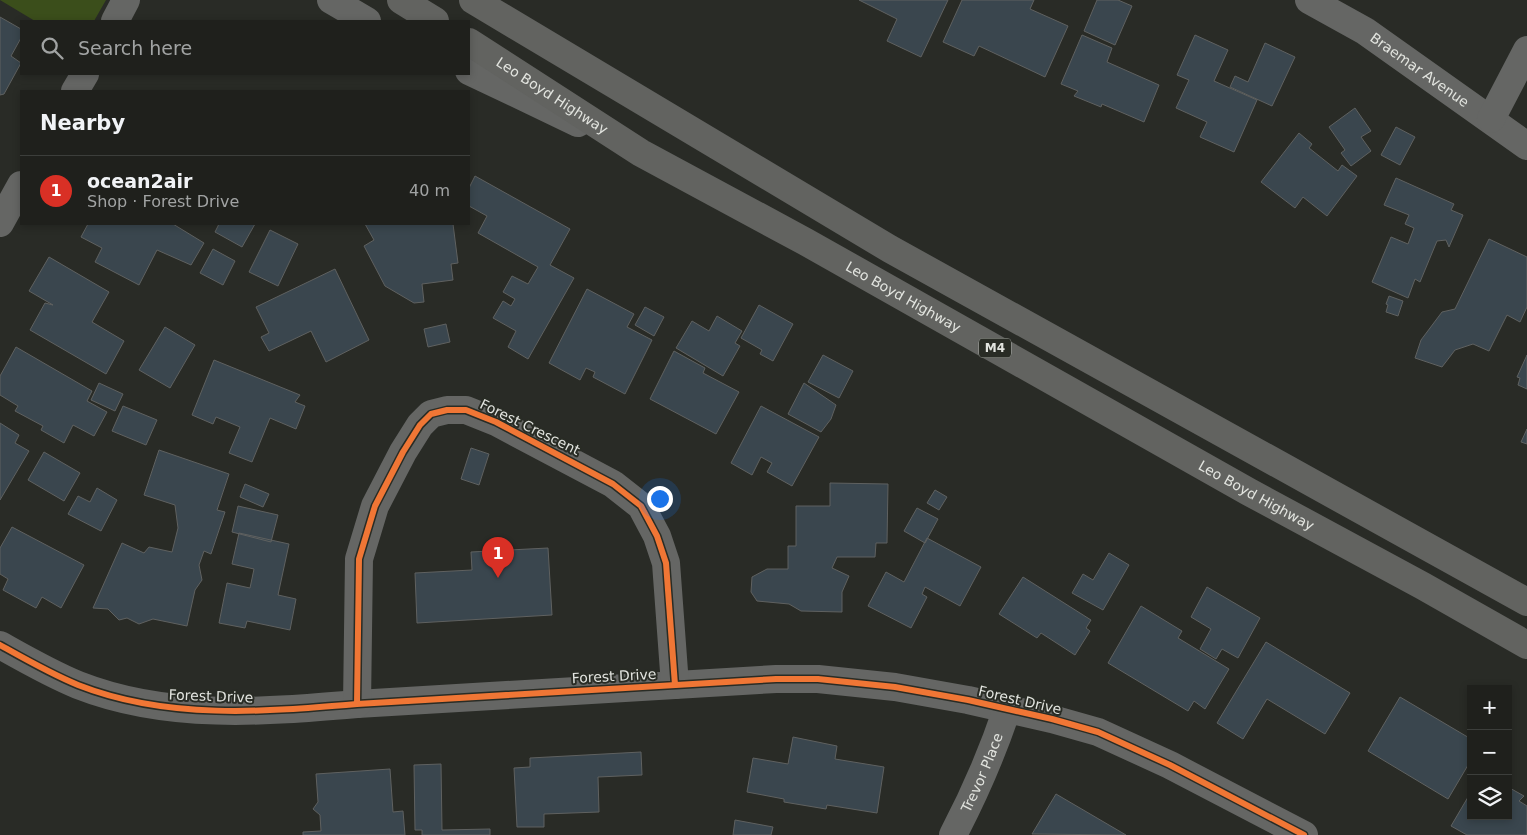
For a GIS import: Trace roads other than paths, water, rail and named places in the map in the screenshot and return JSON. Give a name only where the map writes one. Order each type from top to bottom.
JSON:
[{"type":"highway","points":[[401,0],[433,20]]},
{"type":"highway","name":"M4","points":[[473,0],[890,249],[1527,602]]},
{"type":"highway","name":"Leo Boyd Highway","points":[[470,43],[641,153],[806,242],[1249,492],[1423,586],[1527,645]]},
{"type":"street","points":[[330,0],[365,20]]},
{"type":"street","name":"Braemar Avenue","points":[[1309,0],[1365,31],[1527,146]]},
{"type":"street","points":[[1490,119],[1527,50]]},
{"type":"street","points":[[470,71],[641,153]]},
{"type":"street","points":[[76,90],[84,75]]},
{"type":"street","name":"Forest Crescent","points":[[357,704],[359,558],[375,506],[403,452],[420,425],[431,414],[447,410],[466,410],[496,422],[613,484],[641,506],[657,536],[666,563],[675,685]]},
{"type":"street","name":"Forest Drive","points":[[0,645],[78,685],[110,696],[151,706],[198,711],[298,709],[776,679],[860,682],[895,687],[1007,709],[1098,732],[1170,765],[1304,835]]},
{"type":"street","name":"Trevor Place","points":[[953,835],[986,768],[1007,709]]},
{"type":"place","name":"ocean2air","points":[[498,578]]}]
